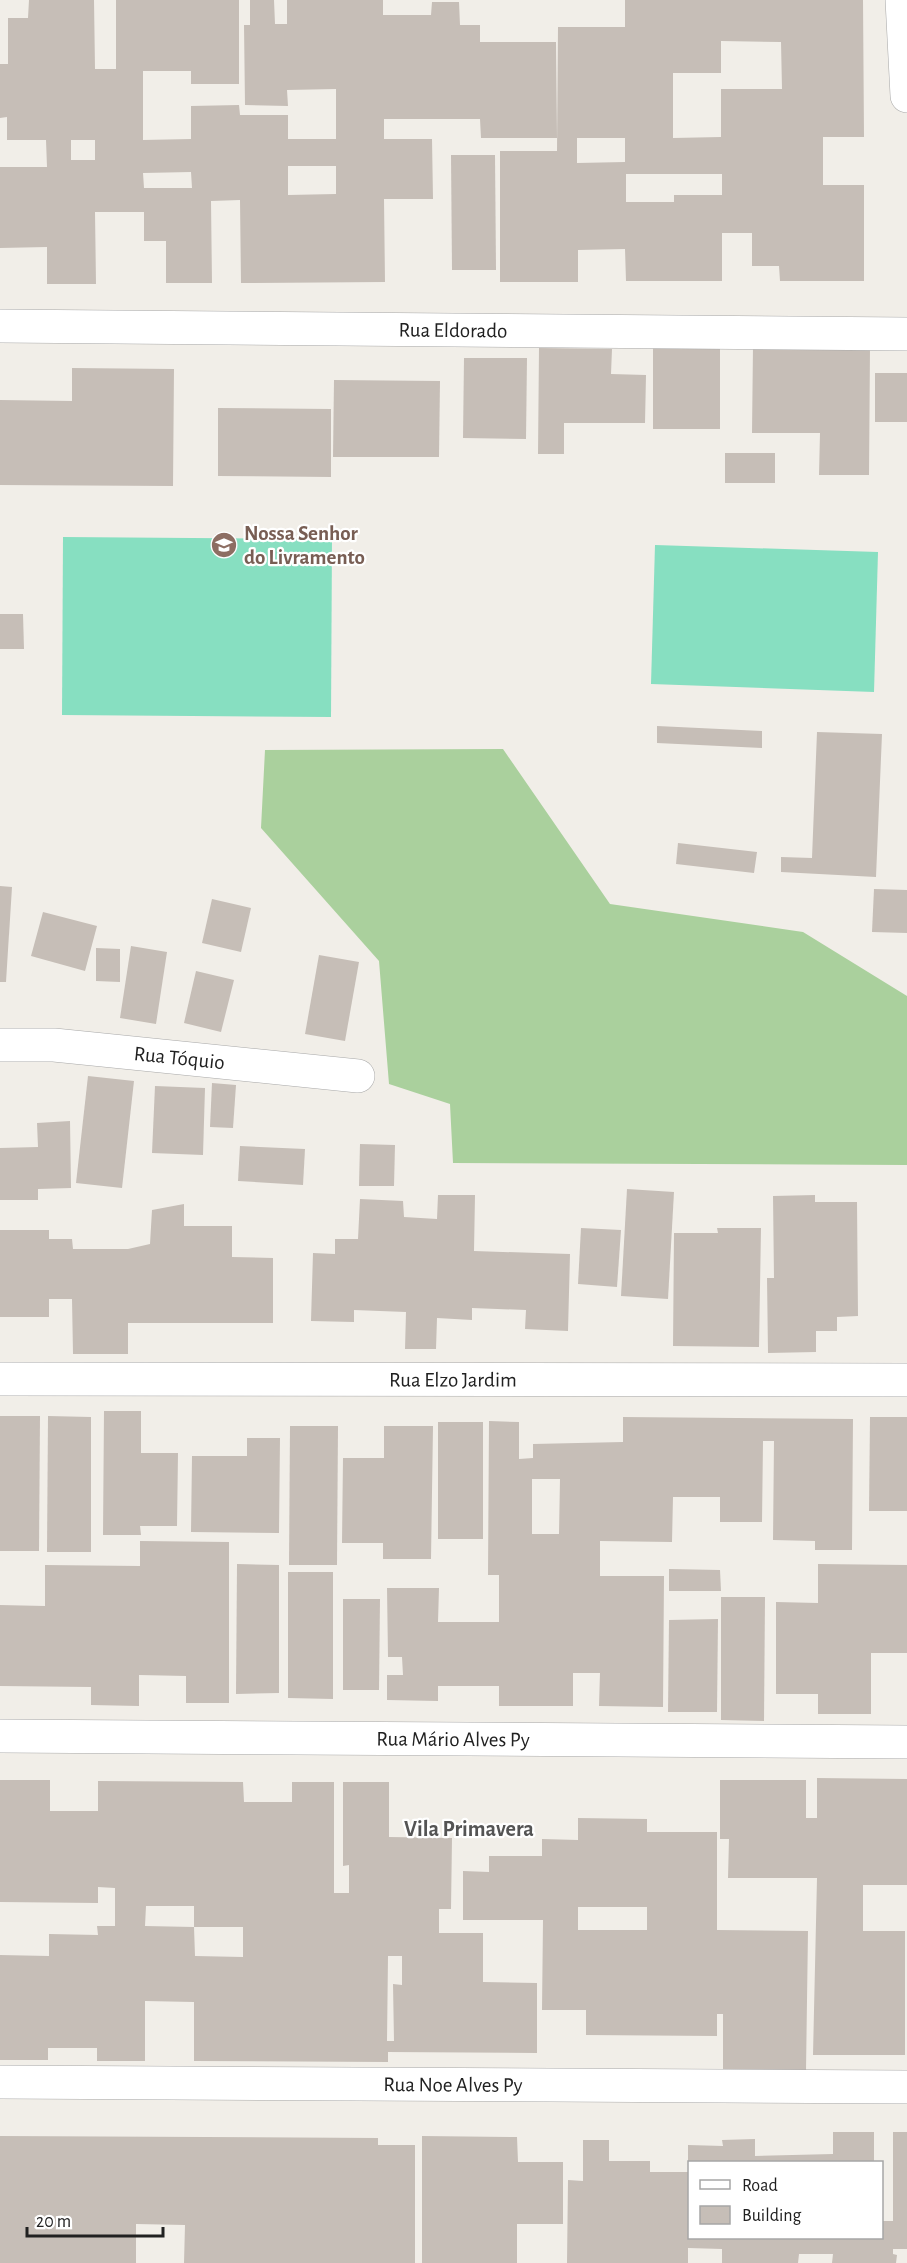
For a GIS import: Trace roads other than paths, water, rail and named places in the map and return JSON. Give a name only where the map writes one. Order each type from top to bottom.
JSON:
[{"type":"street","points":[[902,0],[907,96]]},
{"type":"street","name":"Rua Eldorado","points":[[0,326],[907,334]]},
{"type":"street","name":"Rua Tóquio","points":[[0,1045],[54,1045],[358,1076]]},
{"type":"street","name":"Rua Elzo Jardim","points":[[0,1379],[907,1380]]},
{"type":"street","name":"Rua Mário Alves Py","points":[[0,1736],[907,1742]]},
{"type":"street","name":"Rua Noe Alves Py","points":[[0,2082],[907,2087]]},
{"type":"place","name":"Nossa Senhor do Livramento","points":[[224,545]]},
{"type":"district","name":"Vila Primavera","points":[[469,1829]]}]
